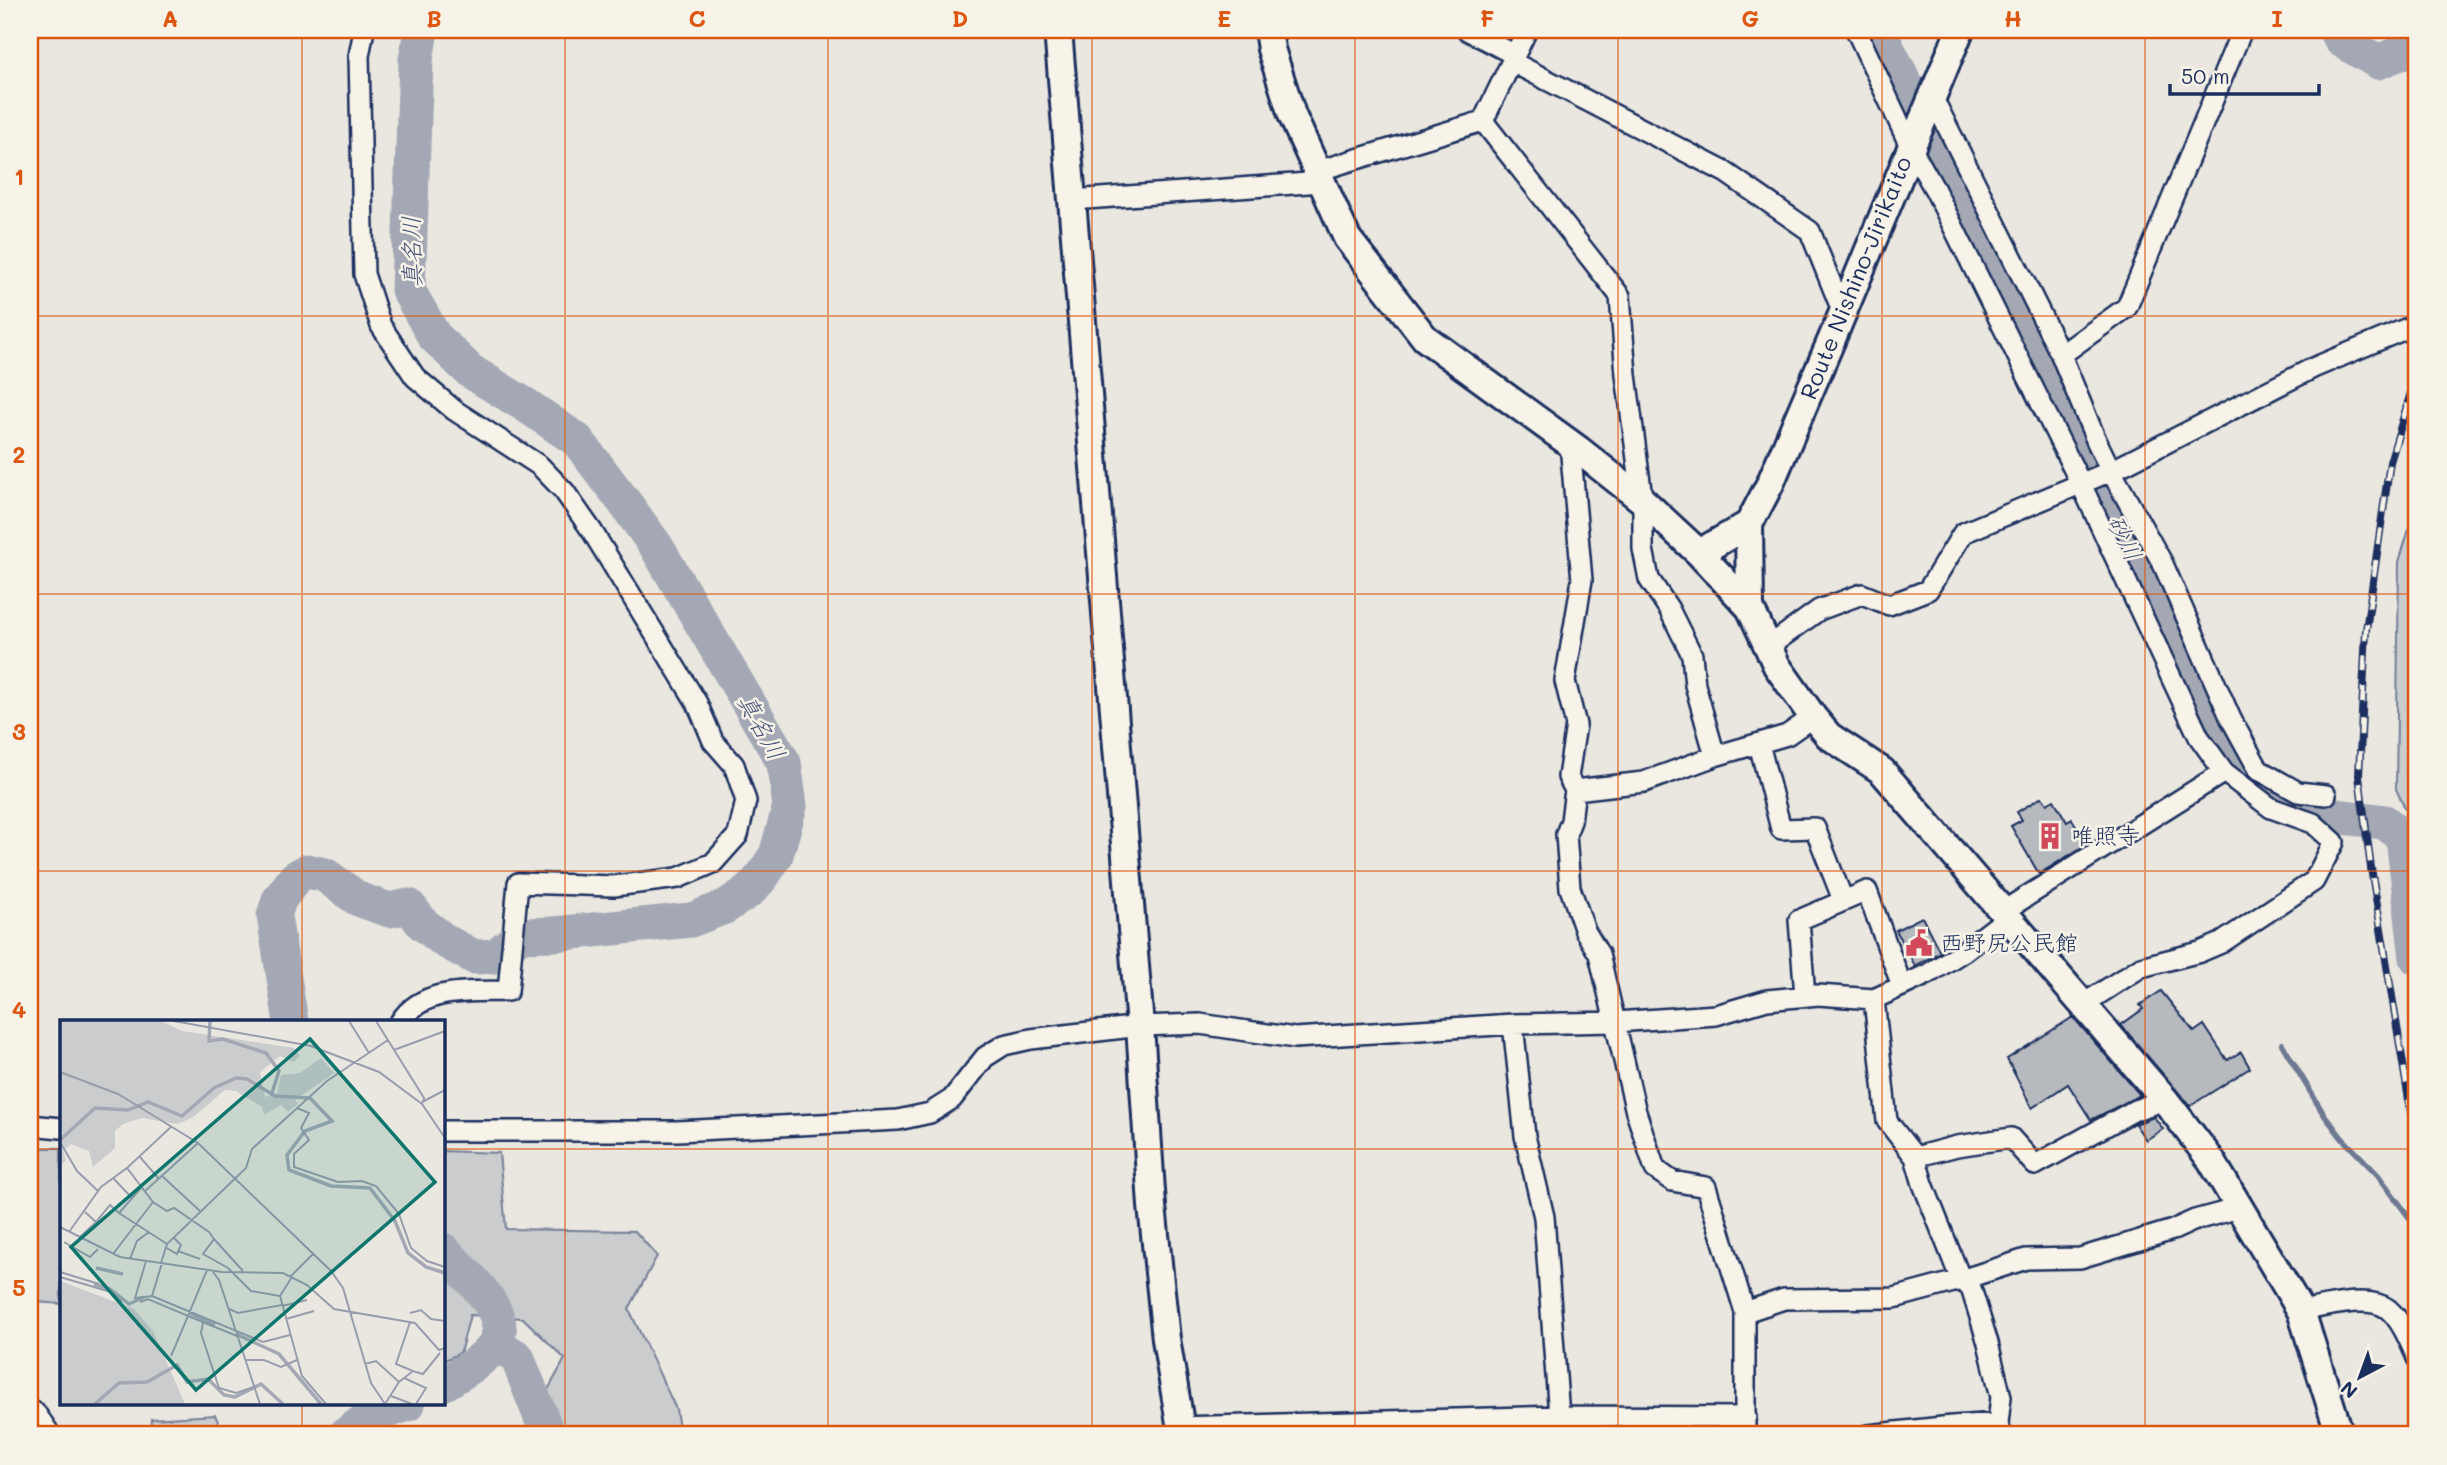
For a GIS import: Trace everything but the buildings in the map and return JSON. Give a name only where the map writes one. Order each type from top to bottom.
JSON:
[{"type":"highway","points":[[30,1419],[41,1435]]},
{"type":"main road","points":[[1058,30],[1154,1219],[1166,1339],[1181,1431]]},
{"type":"main road","points":[[1268,30],[1271,49],[1292,115],[1347,238],[1425,338],[1642,500],[1699,553],[1750,608],[1777,666],[1813,718],[1829,736],[1882,771],[2165,1100],[2211,1160],[2301,1311],[2340,1435]]},
{"type":"main road","name":"Route Nishino-Jirikaito","points":[[1750,608],[1749,524],[1770,484],[1960,30]]},
{"type":"main road","points":[[1699,553],[1749,524]]},
{"type":"street","points":[[364,30],[359,56],[364,274],[381,326],[415,377],[454,410],[540,466],[564,491],[592,531],[697,703],[713,741],[734,765],[746,801],[738,835],[713,863],[678,878],[614,886],[518,883],[508,991],[451,992],[426,999],[401,1020]]},
{"type":"street","points":[[1467,30],[1513,58],[1725,173],[1810,231],[1843,313]]},
{"type":"street","points":[[1072,200],[1320,177],[1483,121],[1527,30]]},
{"type":"street","points":[[1856,30],[1935,190],[2096,477],[2199,737],[2224,772],[2271,808],[2313,823],[2334,842],[2314,881],[2221,943],[2200,952],[2141,967],[2082,1005]]},
{"type":"street","points":[[2061,355],[2127,307],[2242,30]]},
{"type":"street","points":[[1929,104],[1938,108],[2061,355],[2096,440],[2096,477],[2163,564],[2231,719],[2259,770],[2298,793],[2326,795]]},
{"type":"street","points":[[1483,121],[1620,296],[1626,375],[1642,500],[1643,549],[1649,579],[1669,609],[1692,655],[1695,685],[1715,756]]},
{"type":"street","points":[[1769,647],[1819,610],[1862,594],[1889,605],[1928,590],[1963,533],[2096,477],[2313,368],[2417,324]]},
{"type":"street","points":[[1181,1431],[1559,1416],[1590,1427],[1745,1426],[1745,1312],[1706,1187],[1672,1181],[1655,1169],[1636,1112],[1599,954],[1585,931],[1570,888],[1566,834],[1571,821],[1575,790],[1568,777],[1576,725],[1565,681],[1582,580],[1570,444]]},
{"type":"street","points":[[1575,790],[1644,782],[1787,734],[1813,718]]},
{"type":"street","points":[[1759,744],[1781,829],[1815,828],[1843,900]]},
{"type":"street","points":[[444,1131],[677,1131],[898,1119],[930,1113],[953,1099],[985,1057],[1004,1045],[1031,1039],[1140,1026],[1200,1024],[1295,1038],[1716,1015],[1767,1000],[1805,996],[1874,999],[1928,974],[1964,951],[2005,915],[2224,772]]},
{"type":"street","points":[[1805,996],[1799,920],[1867,891],[1902,986]]},
{"type":"street","points":[[1868,1435],[1999,1429],[2001,1397],[1971,1288],[1961,1280],[1914,1157],[1887,1121],[1874,999]]},
{"type":"street","points":[[1513,1024],[1525,1136],[1544,1217],[1559,1416]]},
{"type":"street","points":[[1914,1157],[1957,1146],[2011,1138],[2035,1165],[2135,1110],[2165,1100]]},
{"type":"street","points":[[30,1125],[60,1128]]},
{"type":"street","points":[[1745,1312],[1784,1299],[1894,1298],[2026,1259],[2080,1258],[2239,1208]]},
{"type":"street","points":[[2301,1311],[2344,1303],[2371,1302],[2388,1309],[2405,1332],[2417,1357]]},
{"type":"shaded area","points":[[2417,503],[2417,834],[2396,789],[2399,562]]},
{"type":"shaded area","points":[[38,1148],[60,1148],[60,1304],[36,1302],[30,1292],[30,1184]]},
{"type":"shaded area","points":[[444,1151],[499,1153],[506,1229],[635,1231],[657,1256],[629,1309],[676,1409],[680,1435],[523,1435],[565,1359],[523,1318],[470,1315],[460,1353],[444,1361]]},
{"type":"shaded area","points":[[215,1415],[224,1435],[150,1435],[151,1419]]},
{"type":"waterway","name":"真名川","points":[[291,1020],[274,916],[279,900],[295,878],[307,871],[325,875],[358,899],[389,910],[409,906],[423,924],[445,941],[474,957],[495,956],[521,935],[691,920],[725,907],[749,891],[762,877],[776,855],[790,806],[784,763],[656,546],[625,503],[577,440],[470,371],[434,336],[408,290],[416,60],[421,30]]},
{"type":"waterway","name":"砂川","points":[[1878,30],[1935,141],[2228,753],[2248,781],[2281,805],[2301,812],[2385,822],[2403,838],[2417,958]]},
{"type":"waterway","points":[[2335,30],[2341,40],[2378,62],[2417,46]]},
{"type":"waterway","points":[[2282,1044],[2323,1113],[2342,1138],[2378,1175],[2409,1217]]},
{"type":"waterway","name":"真名川","points":[[444,1251],[473,1281],[492,1306],[498,1319],[499,1332],[495,1344],[484,1356],[444,1383]]},
{"type":"waterway","points":[[495,1344],[517,1357],[548,1435]]},
{"type":"waterway","name":"真名川","points":[[345,1435],[370,1417],[402,1406]]},
{"type":"railway","points":[[2417,373],[2390,462],[2366,630],[2359,776],[2371,868],[2417,1149]]},
{"type":"place","name":"唯照寺","points":[[2050,836]]},
{"type":"place","name":"西野尻公民館","points":[[1919,943]]}]
